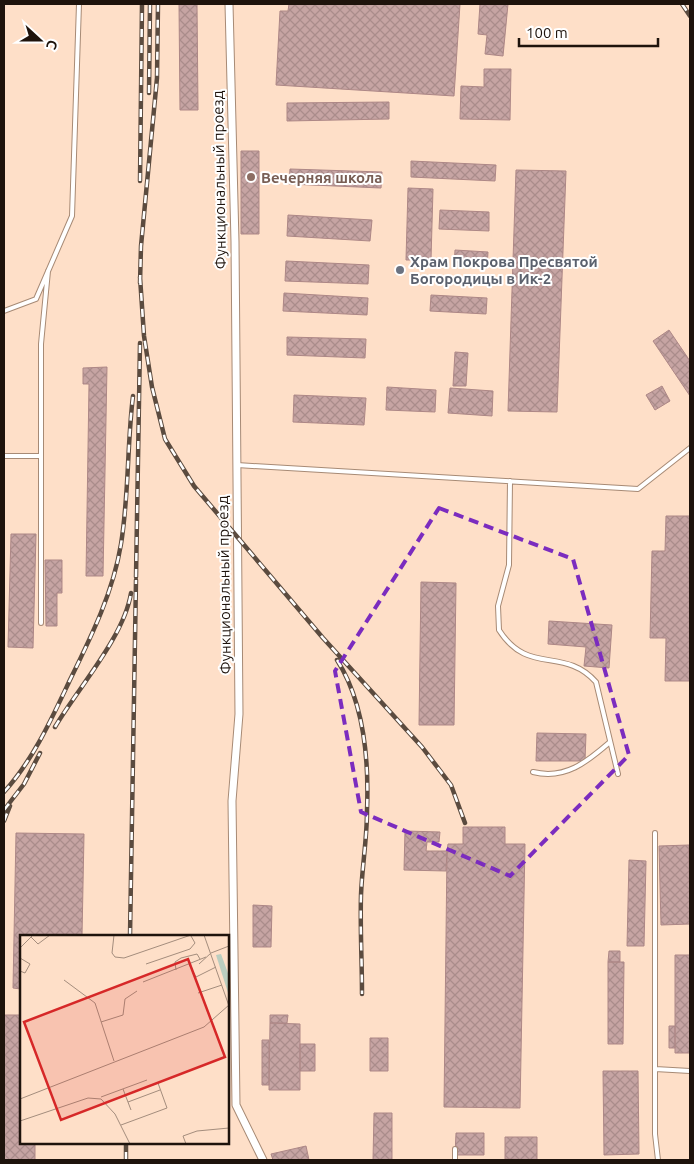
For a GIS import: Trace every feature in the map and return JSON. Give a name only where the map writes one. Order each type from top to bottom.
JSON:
[{"type":"street","name":"Функциональный проезд","points":[[229,4],[237,465],[239,714],[232,801],[236,1106],[263,1160]]},
{"type":"lane","points":[[4,311],[36,299],[72,216],[79,4]]},
{"type":"lane","points":[[42,623],[41,344],[48,271]]},
{"type":"lane","points":[[237,465],[638,489],[690,448]]},
{"type":"lane","points":[[4,456],[41,456]]},
{"type":"lane","points":[[510,481],[509,565],[498,606],[499,630],[522,654],[538,659],[567,662],[588,673],[596,682],[618,774]]},
{"type":"lane","points":[[533,772],[548,775],[572,770],[589,760],[610,742]]},
{"type":"lane","points":[[655,834],[655,1134],[658,1160]]},
{"type":"lane","points":[[655,1069],[690,1071]]},
{"type":"lane","points":[[455,1149],[455,1160]]},
{"type":"highlighted area","points":[[439,508],[573,559],[629,755],[510,876],[361,812],[335,671]]},
{"type":"building","points":[[179,4],[197,4],[198,110],[180,110]]},
{"type":"building","points":[[289,4],[460,4],[454,96],[276,85],[280,11],[288,11]]},
{"type":"building","points":[[480,4],[508,4],[503,56],[485,54],[487,35],[478,34]]},
{"type":"building","points":[[484,69],[511,69],[510,120],[460,119],[461,86],[484,87]]},
{"type":"building","points":[[389,102],[389,119],[287,121],[287,103]]},
{"type":"building","points":[[241,151],[259,151],[259,234],[241,234]]},
{"type":"building","points":[[411,161],[496,165],[495,181],[411,177]]},
{"type":"building","points":[[290,169],[382,172],[381,188],[289,184]]},
{"type":"building","points":[[516,170],[566,171],[557,412],[508,411]]},
{"type":"building","points":[[408,188],[433,189],[431,260],[406,260]]},
{"type":"building","points":[[440,210],[489,212],[489,231],[439,229]]},
{"type":"building","points":[[288,215],[372,220],[370,241],[287,236]]},
{"type":"building","points":[[455,250],[488,252],[487,268],[454,266]]},
{"type":"building","points":[[286,261],[369,265],[368,284],[285,281]]},
{"type":"building","points":[[284,293],[368,298],[367,315],[283,311]]},
{"type":"building","points":[[431,295],[487,298],[486,314],[430,311]]},
{"type":"building","points":[[669,330],[690,361],[690,396],[653,341]]},
{"type":"building","points":[[287,337],[366,339],[365,358],[287,355]]},
{"type":"building","points":[[455,352],[468,353],[466,386],[453,386]]},
{"type":"building","points":[[107,367],[103,576],[86,576],[89,384],[83,384],[83,368]]},
{"type":"building","points":[[662,386],[670,401],[655,410],[646,395]]},
{"type":"building","points":[[387,387],[436,390],[435,412],[386,410]]},
{"type":"building","points":[[450,388],[493,391],[492,416],[448,413]]},
{"type":"building","points":[[294,395],[366,398],[364,425],[293,422]]},
{"type":"building","points":[[666,516],[690,516],[690,681],[665,681],[666,638],[650,638],[652,551],[665,551]]},
{"type":"building","points":[[11,534],[36,534],[33,648],[8,647]]},
{"type":"building","points":[[45,560],[62,560],[62,593],[57,593],[57,626],[46,626]]},
{"type":"building","points":[[421,582],[456,583],[454,725],[419,725]]},
{"type":"building","points":[[549,621],[612,625],[609,668],[584,666],[586,647],[548,644]]},
{"type":"building","points":[[537,733],[586,734],[585,761],[536,761]]},
{"type":"building","points":[[463,827],[505,827],[505,844],[525,844],[520,1108],[444,1107],[447,851],[448,844],[463,844]]},
{"type":"building","points":[[405,831],[440,832],[439,842],[427,842],[426,851],[447,851],[446,871],[404,870]]},
{"type":"building","points":[[16,833],[84,834],[82,935],[20,935],[20,989],[13,988]]},
{"type":"building","points":[[689,845],[690,924],[661,925],[659,846]]},
{"type":"building","points":[[629,860],[646,861],[644,946],[627,946]]},
{"type":"building","points":[[253,905],[272,906],[271,947],[253,947]]},
{"type":"building","points":[[609,951],[620,951],[620,962],[608,962]]},
{"type":"building","points":[[675,955],[690,955],[690,1053],[675,1053]]},
{"type":"building","points":[[608,962],[624,962],[623,1044],[608,1044]]},
{"type":"building","points":[[4,1015],[20,1015],[20,1144],[35,1144],[35,1160],[4,1160]]},
{"type":"building","points":[[270,1015],[288,1015],[287,1023],[270,1023]]},
{"type":"building","points":[[270,1023],[300,1024],[300,1090],[269,1090]]},
{"type":"building","points":[[669,1026],[675,1026],[675,1048],[669,1048]]},
{"type":"building","points":[[370,1038],[388,1038],[388,1071],[370,1071]]},
{"type":"building","points":[[262,1040],[269,1040],[269,1085],[262,1085]]},
{"type":"building","points":[[300,1044],[315,1044],[315,1071],[300,1071]]},
{"type":"building","points":[[603,1071],[638,1071],[639,1154],[604,1155]]},
{"type":"building","points":[[374,1113],[392,1113],[392,1160],[373,1160]]},
{"type":"building","points":[[456,1133],[484,1133],[484,1155],[455,1155]]},
{"type":"building","points":[[505,1137],[537,1137],[537,1160],[505,1159]]},
{"type":"building","points":[[306,1146],[309,1160],[273,1160],[271,1154]]},
{"type":"railway","points":[[140,181],[142,4]]},
{"type":"railway","points":[[149,93],[150,4]]},
{"type":"railway","points":[[140,283],[141,246],[157,78],[158,4]]},
{"type":"railway","points":[[682,4],[690,16]]},
{"type":"railway","points":[[140,277],[144,336],[152,387],[165,439],[194,486],[323,638],[422,747],[451,785],[465,823]]},
{"type":"railway","points":[[136,577],[140,343]]},
{"type":"railway","points":[[4,792],[24,767],[48,725],[93,631],[113,580],[124,526],[133,396]]},
{"type":"railway","points":[[130,935],[136,580]]},
{"type":"railway","points":[[55,727],[110,644],[127,610],[131,593]]},
{"type":"railway","points":[[337,660],[346,676],[359,713],[366,752],[367,821],[361,907],[362,994]]},
{"type":"railway","points":[[4,810],[24,784],[40,753]]},
{"type":"railway","points":[[4,821],[10,806]]},
{"type":"railway","points":[[126,1144],[126,1160]]},
{"type":"place","name":"Вечерняя школа","points":[[251,177]]},
{"type":"place","name":"Храм Покрова Пресвятой Богородицы в Ик-2","points":[[400,270]]}]
